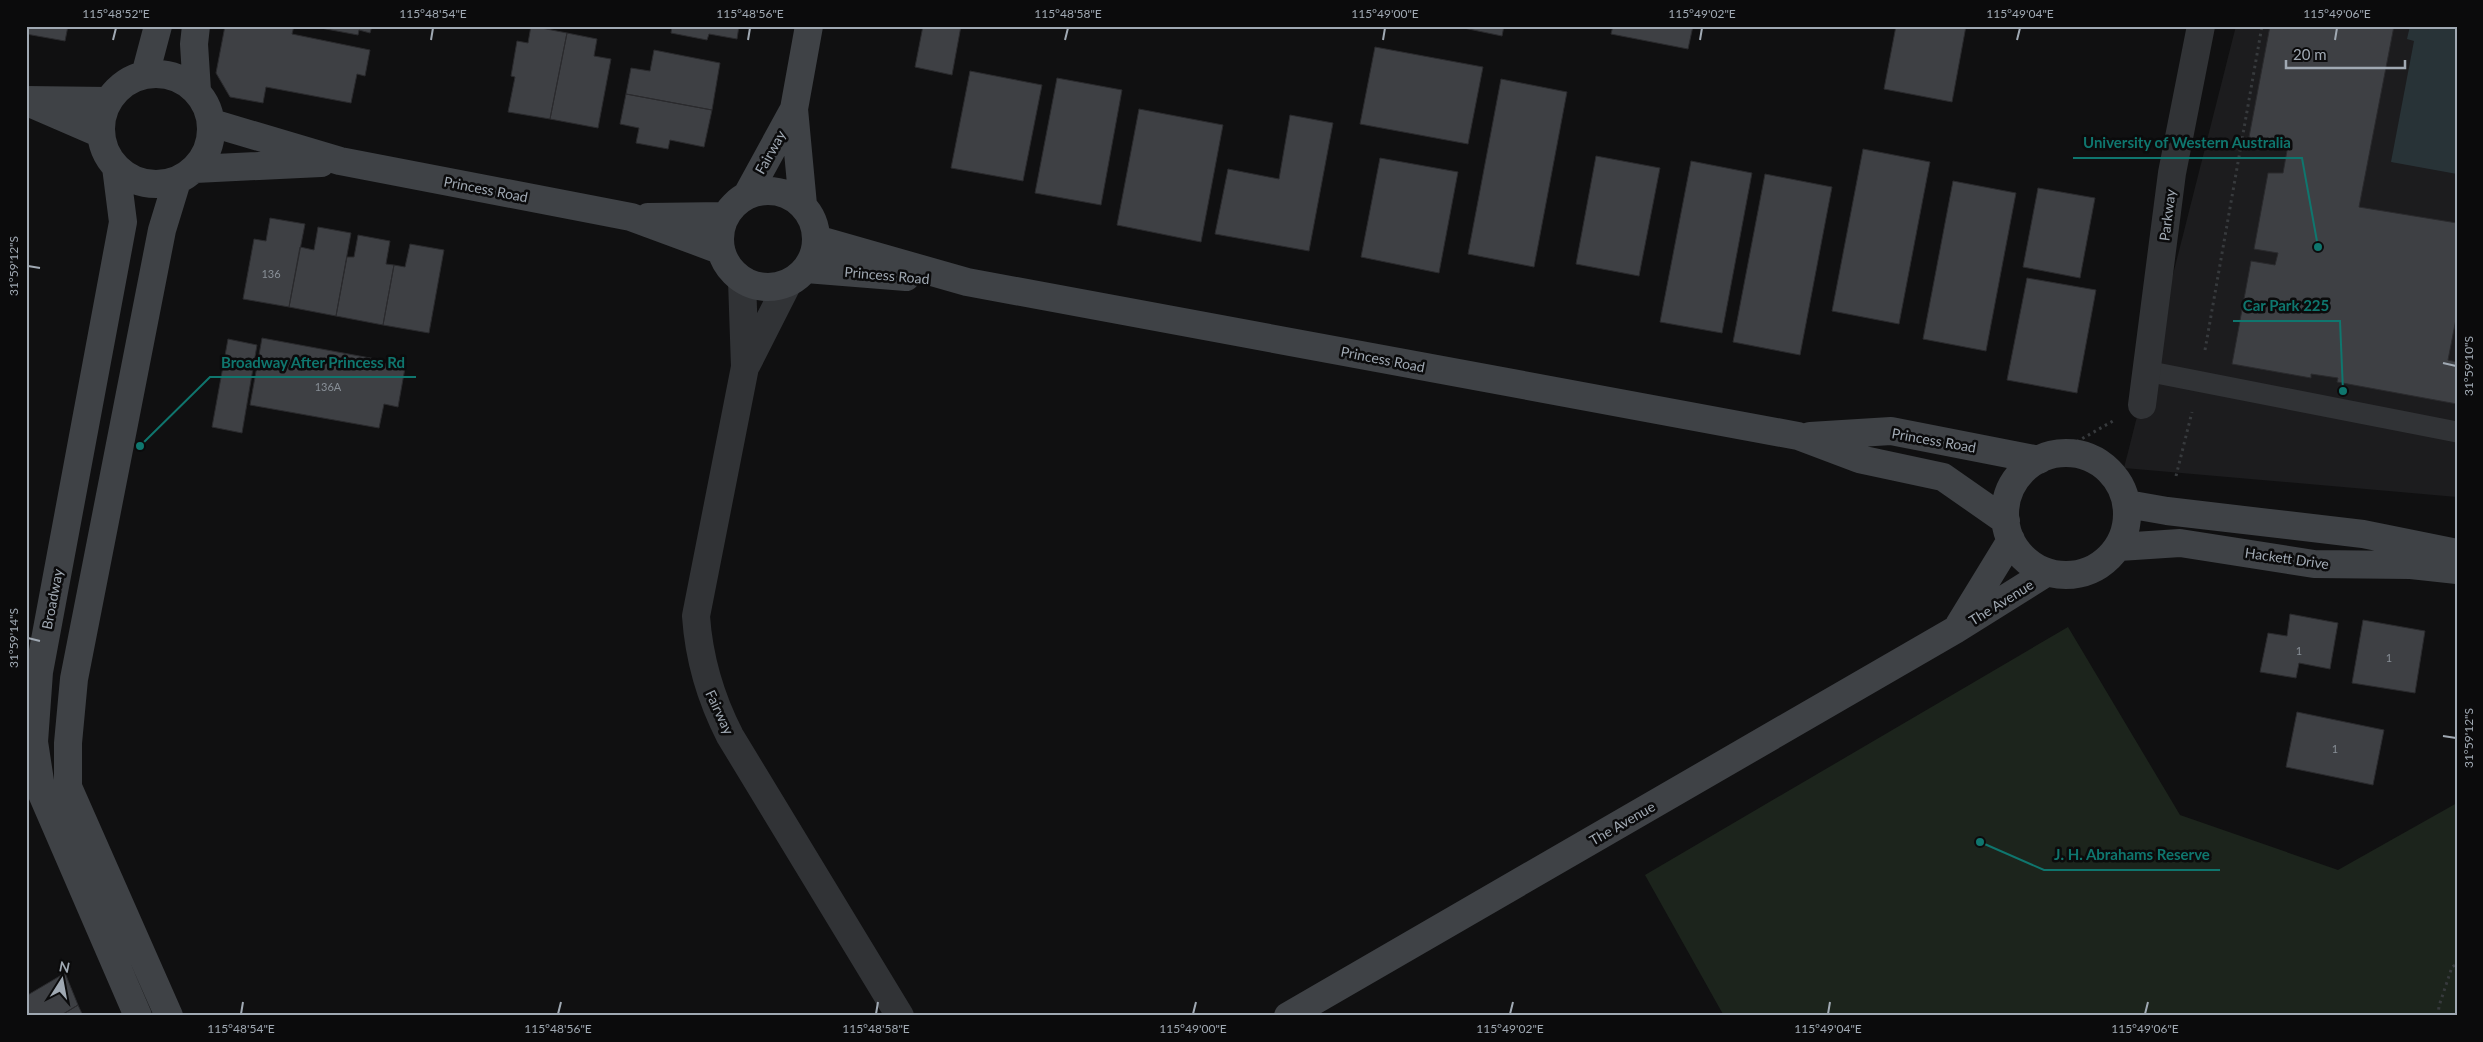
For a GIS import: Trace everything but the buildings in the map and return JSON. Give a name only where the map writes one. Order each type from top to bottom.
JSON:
[{"type":"main road","points":[[145,74],[158,26]]},
{"type":"main road","points":[[196,26],[194,44],[197,91]]},
{"type":"main road","name":"Fairway","points":[[803,205],[794,109],[809,26]]},
{"type":"main road","points":[[169,1016],[68,787],[68,742],[74,679],[162,230],[186,175],[205,156],[211,140],[212,123],[207,106],[197,91],[183,81],[167,75],[145,74],[120,88],[108,101],[103,116],[101,134],[106,152],[116,168],[129,177],[144,183],[163,185],[186,175]]},
{"type":"main road","points":[[26,101],[108,101]]},
{"type":"main road","points":[[26,101],[101,134]]},
{"type":"main road","name":"Fairway","points":[[746,195],[794,109]]},
{"type":"main road","name":"Princess Road","points":[[212,123],[340,161],[632,217]]},
{"type":"main road","name":"Princess Road","points":[[186,175],[340,161]]},
{"type":"main road","name":"Broadway","points":[[116,168],[123,222],[39,672],[34,742],[34,796],[138,1016]]},
{"type":"main road","points":[[761,191],[776,191],[791,196],[803,205],[815,227],[816,239],[814,255],[797,276],[772,287],[756,285],[742,280],[732,272],[720,250],[721,227],[725,216],[734,204],[746,195],[761,191]]},
{"type":"main road","points":[[632,217],[725,216]]},
{"type":"main road","points":[[632,217],[720,250]]},
{"type":"main road","name":"Princess Road","points":[[816,239],[967,282],[1798,436],[1860,459],[1943,477],[2008,530]]},
{"type":"main road","name":"Princess Road","points":[[797,276],[967,282]]},
{"type":"main road","name":"Princess Road","points":[[1798,436],[1890,431],[2047,457]]},
{"type":"main road","points":[[2074,454],[2092,459],[2108,470],[2120,486],[2127,504],[2127,524],[2119,547],[2094,569],[2076,575],[2046,574],[2022,557],[2008,530],[2007,501],[2014,482],[2025,470],[2047,457],[2074,454]]},
{"type":"main road","points":[[2127,504],[2168,511],[2363,534],[2457,553]]},
{"type":"main road","name":"The Avenue","points":[[1955,630],[2008,530]]},
{"type":"main road","name":"Hackett Drive","points":[[2119,547],[2180,542],[2314,564],[2411,565],[2457,570]]},
{"type":"main road","name":"The Avenue","points":[[1288,1016],[1955,630],[2046,574]]},
{"type":"street","name":"Parkway","points":[[2142,405],[2172,173],[2201,26]]},
{"type":"street","name":"Fairway","points":[[745,368],[797,276]]},
{"type":"street","name":"Fairway","points":[[742,280],[745,368],[696,616],[698,648],[705,678],[716,708],[730,736],[900,1016]]},
{"type":"street","points":[[34,796],[68,787]]},
{"type":"lane","points":[[2146,371],[2457,432]]},
{"type":"path","points":[[2174,484],[2198,381],[2262,26]]},
{"type":"path","points":[[2047,457],[2142,405]]},
{"type":"path","points":[[2438,1016],[2438,1006],[2452,967],[2457,964]]},
{"type":"shaded area","points":[[2236,26],[2457,26],[2457,497],[2124,468]]},
{"type":"shaded area","points":[[2410,26],[2457,26],[2457,174],[2391,162],[2414,41],[2407,39]]},
{"type":"shaded area","points":[[2068,627],[2180,815],[2338,870],[2457,803],[2457,1016],[1724,1016],[1645,875]]},
{"type":"place","name":"University of Western Australia","points":[[2318,247]]},
{"type":"place","name":"Car Park 225","points":[[2343,391]]},
{"type":"place","name":"Broadway After Princess Rd","points":[[140,446]]},
{"type":"place","name":"J. H. Abrahams Reserve","points":[[1980,842]]}]
